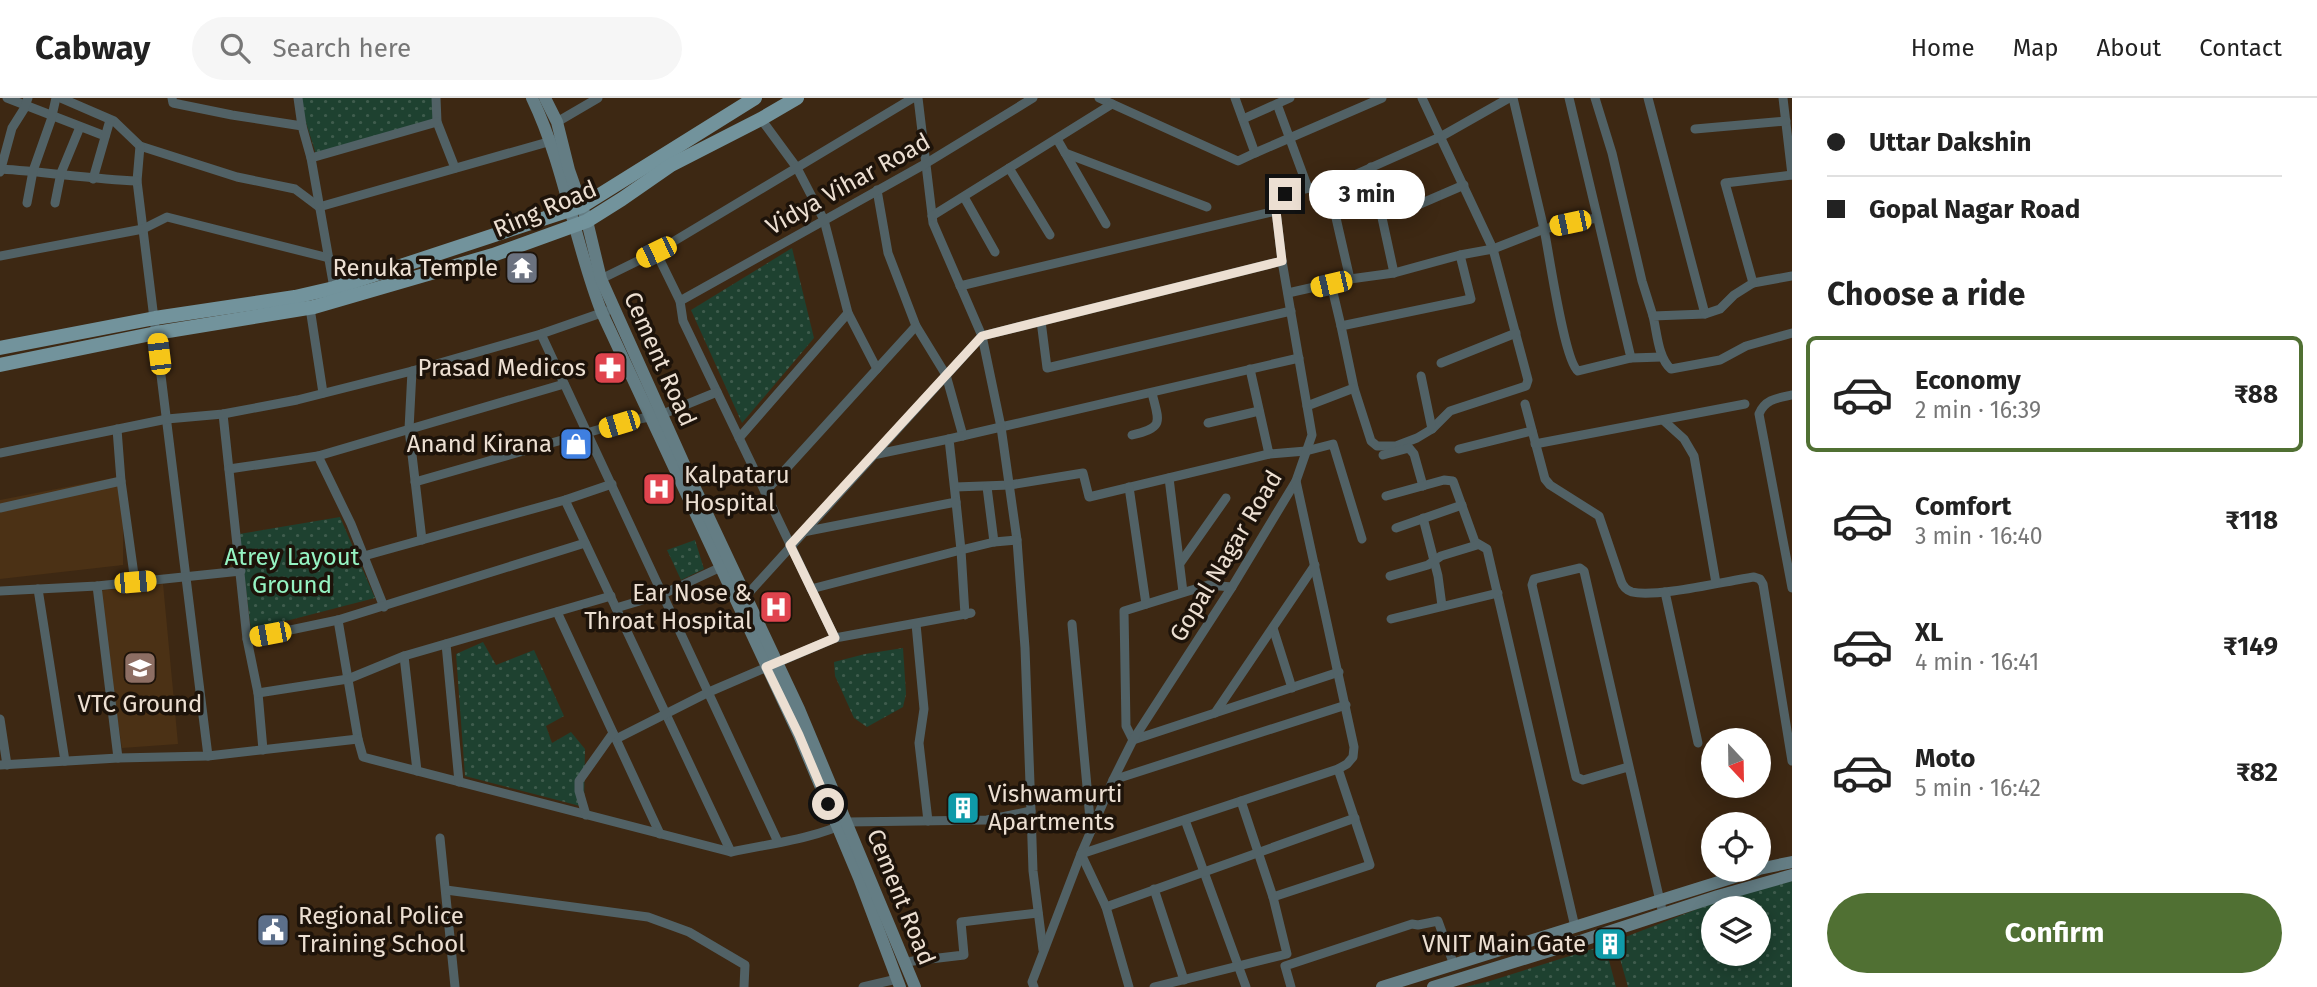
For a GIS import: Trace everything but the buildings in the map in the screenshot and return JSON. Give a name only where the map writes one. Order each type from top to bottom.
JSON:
[{"type":"main road","points":[[532,98],[556,140]]},
{"type":"main road","points":[[545,98],[556,122],[556,140]]},
{"type":"main road","name":"Ring Road","points":[[316,302],[334,288],[577,208],[755,98]]},
{"type":"main road","name":"Ring Road","points":[[0,365],[156,326],[295,298],[316,302],[493,255],[581,223],[671,165],[797,98]]},
{"type":"main road","name":"Cement Road","points":[[556,140],[601,279],[608,310]]},
{"type":"main road","name":"Cement Road","points":[[581,223],[589,280],[627,340],[721,567],[772,665],[915,987]]},
{"type":"main road","name":"Ring Road","points":[[0,348],[156,326]]},
{"type":"main road","name":"Cement Road","points":[[657,415],[747,596],[772,665]]},
{"type":"main road","name":"Cement Road","points":[[843,825],[859,878],[899,983]]},
{"type":"main road","points":[[1771,867],[1792,862]]},
{"type":"main road","points":[[1382,987],[1575,927],[1792,875]]},
{"type":"main road","points":[[1433,987],[1727,882]]},
{"type":"street","points":[[7,98],[27,102],[52,117],[105,136]]},
{"type":"street","points":[[27,203],[33,171],[59,98],[110,120],[124,129],[140,146],[237,177],[295,189],[319,207]]},
{"type":"street","points":[[298,98],[334,288]]},
{"type":"street","points":[[436,98],[438,122],[455,168]]},
{"type":"street","points":[[556,122],[598,98]]},
{"type":"street","points":[[601,279],[656,252],[912,98]]},
{"type":"street","points":[[918,98],[933,223],[982,336],[1010,485],[1025,648],[1033,871],[1043,953]]},
{"type":"street","name":"Vidya Vihar Road","points":[[680,302],[925,163],[1033,98]]},
{"type":"street","points":[[1099,98],[1238,160],[1382,98]]},
{"type":"street","points":[[1235,98],[1255,153]]},
{"type":"street","points":[[1243,119],[1290,98]]},
{"type":"street","points":[[1331,284],[1354,388],[1371,441],[1377,446],[1396,446],[1417,438],[1432,429],[1450,411],[1526,386],[1528,380],[1493,249],[1422,98]]},
{"type":"street","points":[[960,286],[1276,211],[1279,198],[1343,180],[1441,135],[1511,98],[1544,229],[1560,316],[1574,368],[1578,370],[1631,358],[1662,357]]},
{"type":"street","points":[[1569,98],[1631,358]]},
{"type":"street","points":[[1595,98],[1617,174],[1662,357],[1667,366],[1671,369],[1720,360],[1746,346],[1792,333]]},
{"type":"street","points":[[1648,98],[1705,314]]},
{"type":"street","points":[[1753,283],[1726,183],[1792,175],[1783,98]]},
{"type":"street","points":[[173,100],[302,126]]},
{"type":"street","points":[[27,102],[12,128],[0,171],[61,173],[93,179],[137,181]]},
{"type":"street","points":[[932,216],[1112,104]]},
{"type":"street","points":[[1276,104],[1308,188]]},
{"type":"street","points":[[761,119],[797,167],[824,220],[848,313],[877,369]]},
{"type":"street","points":[[93,179],[110,120]]},
{"type":"street","points":[[1695,129],[1786,121]]},
{"type":"street","points":[[311,158],[438,122]]},
{"type":"street","points":[[55,203],[61,173],[80,127]]},
{"type":"street","points":[[1057,139],[1107,224]]},
{"type":"street","points":[[319,207],[556,140]]},
{"type":"street","points":[[140,146],[137,181],[208,756]]},
{"type":"street","points":[[1065,153],[1207,207]]},
{"type":"street","points":[[1371,167],[1394,273]]},
{"type":"street","points":[[1009,168],[1050,235]]},
{"type":"street","points":[[1328,183],[1350,279]]},
{"type":"street","points":[[1413,208],[1464,184]]},
{"type":"street","points":[[877,190],[888,253],[916,326],[946,375],[963,436]]},
{"type":"street","points":[[964,197],[995,253]]},
{"type":"street","name":"Gopal Nagar Road","points":[[1034,987],[1032,982],[1091,831],[1133,740],[1232,587],[1296,481],[1312,435],[1276,211]]},
{"type":"street","points":[[0,256],[144,229],[167,217],[329,258]]},
{"type":"street","points":[[1288,293],[1350,279],[1394,273],[1493,249],[1544,229],[1596,218]]},
{"type":"street","points":[[656,252],[680,302],[683,321],[835,638]]},
{"type":"street","points":[[1341,326],[1471,299],[1460,255]]},
{"type":"street","points":[[747,596],[790,545],[982,336],[1282,261]]},
{"type":"street","points":[[1653,316],[1705,314],[1720,309],[1734,295],[1753,283],[1792,276]]},
{"type":"street","points":[[316,302],[323,393]]},
{"type":"street","points":[[0,453],[167,419],[222,414],[323,393],[541,334],[608,310]]},
{"type":"street","points":[[1041,321],[1047,368],[1291,311]]},
{"type":"street","points":[[739,438],[848,313]]},
{"type":"street","points":[[765,492],[916,326]]},
{"type":"street","points":[[1441,363],[1516,333]]},
{"type":"street","points":[[541,334],[778,842]]},
{"type":"street","points":[[873,455],[1299,358]]},
{"type":"street","points":[[1250,369],[1269,454]]},
{"type":"street","points":[[412,371],[409,429],[422,540]]},
{"type":"street","points":[[1422,376],[1432,429]]},
{"type":"street","points":[[229,469],[318,456],[564,384]]},
{"type":"street","points":[[1307,406],[1354,388]]},
{"type":"street","points":[[415,482],[657,415],[717,392]]},
{"type":"street","points":[[1132,435],[1156,426],[1158,419],[1152,393]]},
{"type":"street","points":[[1792,394],[1768,401],[1759,414],[1792,588]]},
{"type":"street","points":[[1525,404],[1545,479],[1550,485],[1599,516],[1623,586],[1634,593],[1665,592],[1754,577],[1760,579],[1792,761]]},
{"type":"street","points":[[1535,444],[1745,404]]},
{"type":"street","points":[[1208,423],[1259,411]]},
{"type":"street","points":[[222,414],[247,639],[258,693],[263,750]]},
{"type":"street","points":[[1663,420],[1689,444],[1694,456],[1716,583]]},
{"type":"street","points":[[117,429],[121,481],[135,582]]},
{"type":"street","points":[[1459,449],[1532,431]]},
{"type":"street","points":[[586,815],[579,791],[579,780],[615,736],[835,638],[968,614],[949,439]]},
{"type":"street","points":[[955,487],[1010,485],[1083,473],[1089,497],[1269,454],[1306,451],[1331,444],[1335,446],[1362,539]]},
{"type":"street","points":[[1383,455],[1409,448],[1414,454],[1423,486]]},
{"type":"street","points":[[318,456],[384,607]]},
{"type":"street","points":[[1169,478],[1183,592]]},
{"type":"street","points":[[1386,496],[1444,480],[1452,481],[1477,545]]},
{"type":"street","points":[[0,508],[121,481]]},
{"type":"street","points":[[1129,987],[1106,907],[1082,854],[1338,769],[1353,757],[1354,747],[1346,705],[1296,481]]},
{"type":"street","points":[[364,556],[565,500],[612,484]]},
{"type":"street","points":[[987,487],[994,542]]},
{"type":"street","points":[[1129,487],[1146,604]]},
{"type":"street","points":[[1181,562],[1226,498]]},
{"type":"street","points":[[565,500],[731,852]]},
{"type":"street","points":[[803,532],[956,502]]},
{"type":"street","points":[[1395,528],[1462,505]]},
{"type":"street","points":[[1423,518],[1441,589],[1442,606]]},
{"type":"street","points":[[811,589],[994,542],[1017,540]]},
{"type":"street","points":[[247,639],[338,620],[384,607],[585,542]]},
{"type":"street","points":[[1390,576],[1428,565],[1441,556],[1477,545],[1487,549],[1575,927]]},
{"type":"street","points":[[1215,713],[1315,565]]},
{"type":"street","points":[[617,608],[663,594],[721,567]]},
{"type":"street","points":[[1628,767],[1583,780],[1576,777],[1532,585],[1534,579],[1580,568],[1584,571],[1662,907]]},
{"type":"street","points":[[0,591],[97,586],[241,571]]},
{"type":"street","points":[[1232,587],[1208,585],[1124,611],[1126,726],[1133,740],[1339,672]]},
{"type":"street","points":[[97,586],[118,758]]},
{"type":"street","points":[[38,589],[65,761]]},
{"type":"street","points":[[1665,592],[1698,743]]},
{"type":"street","points":[[1391,618],[1498,593]]},
{"type":"street","points":[[258,693],[348,679],[404,656],[611,596]]},
{"type":"street","points":[[557,612],[660,834]]},
{"type":"street","points":[[338,620],[363,757],[731,852],[843,825],[988,820],[1031,811]]},
{"type":"street","points":[[916,624],[924,709],[919,743],[928,821]]},
{"type":"street","points":[[1072,624],[1091,831]]},
{"type":"street","points":[[1273,628],[1292,688]]},
{"type":"street","points":[[446,644],[460,782]]},
{"type":"street","points":[[404,656],[417,771]]},
{"type":"street","points":[[1113,780],[1346,705]]},
{"type":"street","points":[[0,719],[3,765],[208,756],[358,739]]},
{"type":"street","points":[[1273,897],[1370,865],[1338,769]]},
{"type":"street","points":[[1154,987],[1287,954],[1273,897],[1241,801]]},
{"type":"street","points":[[1106,907],[1355,818]]},
{"type":"street","points":[[1185,820],[1246,987]]},
{"type":"street","points":[[440,838],[455,987]]},
{"type":"street","points":[[1154,889],[1184,979]]},
{"type":"street","points":[[446,890],[648,917],[689,932],[745,965],[744,987]]},
{"type":"street","points":[[905,962],[964,955],[961,922],[1038,913]]},
{"type":"street","points":[[1291,987],[1285,966],[1412,924],[1438,921],[1454,965]]},
{"type":"street","points":[[863,987],[899,983]]},
{"type":"shaded area","points":[[123,476],[123,565],[0,579],[0,500]]},
{"type":"shaded area","name":"VTC Ground","points":[[163,584],[178,744],[122,748],[97,591]]},
{"type":"green space","points":[[298,98],[433,98],[441,118],[317,157]]},
{"type":"green space","points":[[792,248],[814,338],[742,423],[691,310]]},
{"type":"green space","name":"Atrey Layout Ground","points":[[340,517],[375,598],[251,630],[239,534]]},
{"type":"green space","points":[[695,540],[704,569],[681,580],[667,550]]},
{"type":"green space","points":[[483,642],[496,665],[534,650],[564,716],[546,726],[552,743],[571,732],[585,749],[584,807],[465,776],[456,654]]},
{"type":"green space","points":[[903,648],[906,694],[903,707],[867,727],[854,718],[835,676],[834,662]]},
{"type":"green space","points":[[1792,881],[1792,987],[1628,987],[1615,941],[1701,908],[1701,966],[1771,966],[1771,896],[1736,896]]},
{"type":"green space","points":[[1605,945],[1616,987],[1465,987],[1490,981]]},
{"type":"place","name":"Renuka Temple","points":[[522,268]]},
{"type":"place","name":"Prasad Medicos","points":[[610,368]]},
{"type":"place","name":"Anand Kirana","points":[[576,444]]},
{"type":"place","name":"Kalpataru Hospital","points":[[659,489]]},
{"type":"place","name":"Ear Nose & Throat Hospital","points":[[776,607]]},
{"type":"place","name":"VTC Ground","points":[[140,668]]},
{"type":"place","name":"Vishwamurti Apartments","points":[[963,808]]},
{"type":"place","name":"Regional Police Training School","points":[[273,930]]},
{"type":"place","name":"VNIT Main Gate","points":[[1610,944]]},
{"type":"route","points":[[828,804],[766,667],[835,638],[790,545],[982,336],[1282,261],[1276,211],[1279,198],[1285,194]]}]
